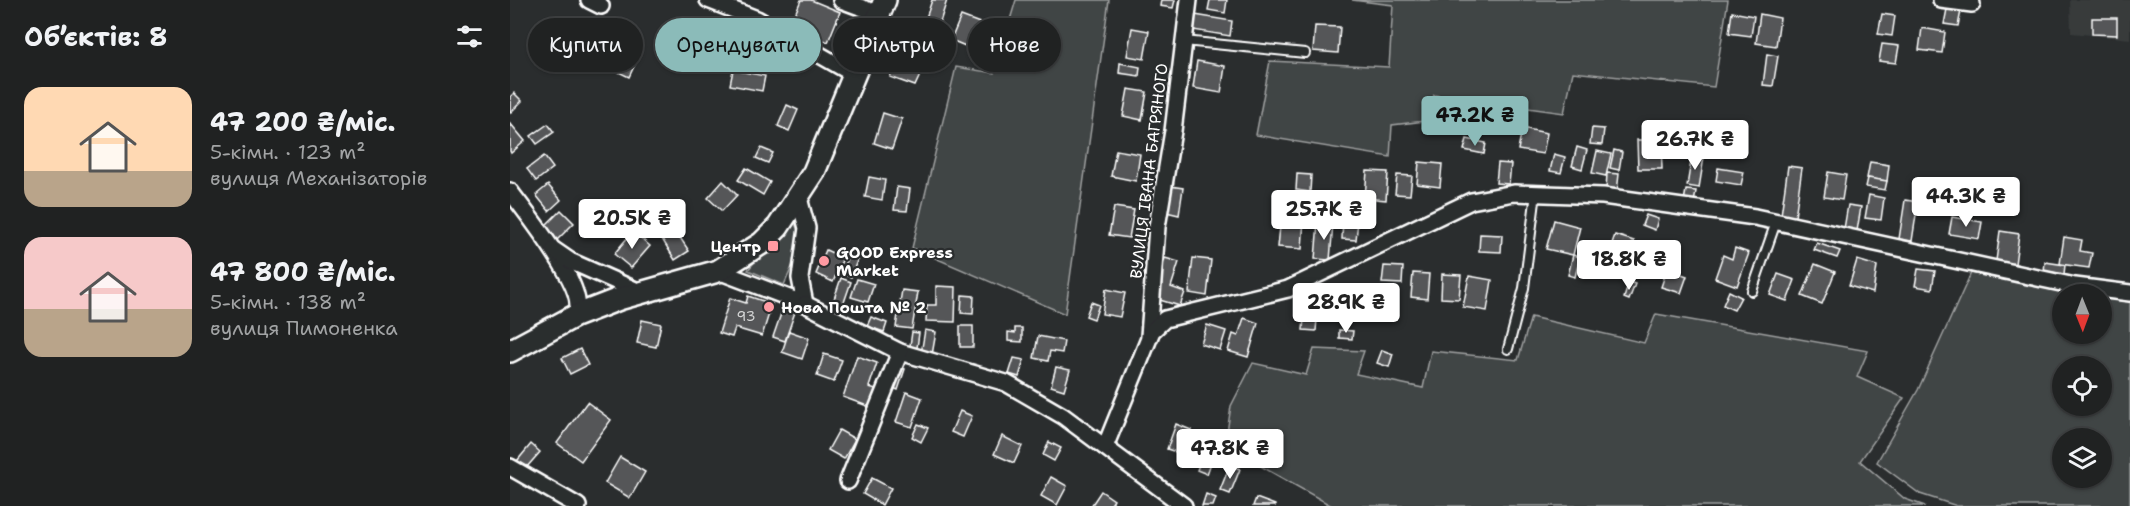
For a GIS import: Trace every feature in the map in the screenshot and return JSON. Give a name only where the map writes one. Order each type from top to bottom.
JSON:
[{"type":"street","points":[[708,0],[757,19],[855,75]]},
{"type":"street","points":[[510,351],[582,310],[718,271],[762,243],[799,198],[814,172],[882,7],[841,0]]},
{"type":"street","name":"ВУЛИЦЯ ІВАНА БАГРЯНОГО","points":[[1148,341],[1157,227],[1189,0]]},
{"type":"street","points":[[1941,0],[1972,4]]},
{"type":"street","points":[[510,191],[552,248],[572,284],[582,310]]},
{"type":"street","points":[[1152,307],[1159,316],[1177,315],[1267,296],[1309,281],[1471,201],[1514,193],[1603,196],[1776,221],[2075,286],[2130,292]]},
{"type":"street","points":[[799,198],[807,228],[800,278],[805,304]]},
{"type":"street","points":[[552,248],[570,261],[640,292]]},
{"type":"street","points":[[718,271],[805,304],[900,352],[1006,383],[1063,416],[1184,506]]},
{"type":"street","points":[[1105,447],[1148,341],[1158,324],[1177,315]]},
{"type":"street","points":[[848,481],[900,352]]},
{"type":"street","points":[[510,467],[578,506]]},
{"type":"lane","points":[[1184,41],[1305,53]]},
{"type":"lane","points":[[1508,350],[1524,288],[1536,193]]},
{"type":"lane","points":[[1752,291],[1776,221]]},
{"type":"shaded area","points":[[1016,0],[1109,0],[1065,314],[912,248],[956,67],[968,69],[968,72],[1061,72],[1061,18],[1011,18]]},
{"type":"shaded area","points":[[1352,0],[1728,0],[1714,87],[1573,72],[1564,113],[1434,95],[1425,121],[1392,125],[1390,157],[1256,135],[1270,61],[1389,67],[1393,5]]},
{"type":"shaded area","points":[[2070,0],[2130,0],[2130,39],[2071,33]]},
{"type":"shaded area","points":[[793,219],[801,238],[795,260],[784,285],[748,270],[760,255],[770,254],[781,242],[780,233]]},
{"type":"shaded area","points":[[1971,273],[2052,289],[2052,344],[2112,344],[2112,298],[2130,300],[2130,506],[1957,506],[1920,494],[1877,462],[1918,390]]},
{"type":"shaded area","points":[[1656,314],[1868,351],[1857,377],[1904,398],[1860,461],[1905,499],[1925,506],[1332,506],[1225,446],[1231,406],[1253,363],[1306,375],[1314,349],[1364,351],[1356,374],[1423,388],[1431,351],[1518,360],[1531,317],[1644,343]]},
{"type":"building","points":[[801,0],[811,0],[840,12],[838,18],[833,18],[833,30],[828,42],[821,39],[821,18],[793,18]]},
{"type":"building","points":[[932,0],[947,0],[941,18],[926,18]]},
{"type":"building","points":[[1161,0],[1175,0],[1173,8],[1160,6]]},
{"type":"building","points":[[1210,0],[1227,0],[1225,13],[1208,10]]},
{"type":"building","points":[[1947,9],[1961,11],[1958,26],[1944,24]]},
{"type":"building","points":[[1732,12],[1754,16],[1751,36],[1729,33]]},
{"type":"building","points":[[1760,14],[1780,18],[1776,46],[1756,43]]},
{"type":"building","points":[[1882,14],[1895,16],[1892,36],[1878,34]]},
{"type":"building","points":[[1195,15],[1232,21],[1230,36],[1193,30]]},
{"type":"building","points":[[961,16],[968,19],[968,47],[956,42],[956,28]]},
{"type":"building","points":[[2092,18],[2117,18],[2117,35],[2092,34]]},
{"type":"building","points":[[1315,26],[1340,27],[1338,53],[1313,51]]},
{"type":"building","points":[[1132,28],[1149,31],[1144,59],[1127,56]]},
{"type":"building","points":[[1922,28],[1945,32],[1942,53],[1919,50]]},
{"type":"building","points":[[1882,44],[1899,46],[1896,63],[1879,61]]},
{"type":"building","points":[[1767,54],[1778,56],[1773,86],[1763,85]]},
{"type":"building","points":[[1197,61],[1225,66],[1221,93],[1193,88]]},
{"type":"building","points":[[1120,63],[1140,67],[1139,76],[1119,73]]},
{"type":"building","points":[[619,72],[631,72],[629,77]]},
{"type":"building","points":[[733,72],[765,76],[762,91],[730,85]]},
{"type":"building","points":[[892,72],[921,73],[915,86],[890,77]]},
{"type":"building","points":[[1128,89],[1147,92],[1142,120],[1123,116]]},
{"type":"building","points":[[514,93],[522,101],[510,113],[510,97]]},
{"type":"building","points":[[787,105],[798,110],[789,131],[778,126]]},
{"type":"building","points":[[883,113],[902,119],[892,149],[874,143]]},
{"type":"building","points":[[510,123],[525,141],[511,153],[510,151]]},
{"type":"building","points":[[548,124],[554,132],[537,144],[531,136]]},
{"type":"building","points":[[1716,126],[1732,129],[1728,155],[1711,152]]},
{"type":"building","points":[[1522,128],[1547,133],[1543,154],[1518,150]]},
{"type":"building","points":[[1592,128],[1604,129],[1602,145],[1590,144]]},
{"type":"building","points":[[1467,139],[1486,143],[1484,154],[1464,150]]},
{"type":"building","points":[[1637,140],[1661,140],[1662,169],[1638,169]]},
{"type":"building","points":[[1577,147],[1587,150],[1582,169],[1572,166]]},
{"type":"building","points":[[761,148],[773,153],[768,163],[756,158]]},
{"type":"building","points":[[1116,150],[1140,154],[1136,181],[1111,176]]},
{"type":"building","points":[[1614,150],[1622,152],[1619,170],[1610,168]]},
{"type":"building","points":[[1597,151],[1611,154],[1606,176],[1592,173]]},
{"type":"building","points":[[1554,154],[1565,157],[1561,173],[1550,171]]},
{"type":"building","points":[[1692,155],[1704,157],[1699,188],[1687,186]]},
{"type":"building","points":[[544,156],[553,168],[536,181],[527,169]]},
{"type":"building","points":[[1419,162],[1442,164],[1440,187],[1417,184]]},
{"type":"building","points":[[1870,162],[1889,165],[1887,181],[1867,178]]},
{"type":"building","points":[[1498,163],[1511,164],[1509,184],[1496,183]]},
{"type":"building","points":[[1788,166],[1802,168],[1795,217],[1781,215]]},
{"type":"building","points":[[746,168],[770,182],[763,195],[738,180]]},
{"type":"building","points":[[1718,168],[1744,172],[1741,185],[1716,181]]},
{"type":"building","points":[[1367,171],[1388,172],[1386,200],[1365,198]]},
{"type":"building","points":[[1828,172],[1846,175],[1842,200],[1824,197]]},
{"type":"building","points":[[1607,173],[1619,174],[1617,192],[1606,191]]},
{"type":"building","points":[[1297,174],[1311,175],[1310,192],[1296,190]]},
{"type":"building","points":[[1397,175],[1412,176],[1410,195],[1395,194]]},
{"type":"building","points":[[869,177],[885,180],[882,200],[865,197]]},
{"type":"building","points":[[1868,178],[1887,181],[1885,190],[1866,187]]},
{"type":"building","points":[[723,181],[737,195],[722,211],[708,198]]},
{"type":"building","points":[[548,185],[561,200],[549,211],[536,195]]},
{"type":"building","points":[[1170,186],[1183,188],[1179,215],[1166,212]]},
{"type":"building","points":[[897,187],[910,189],[907,211],[894,210]]},
{"type":"building","points":[[1686,190],[1696,191],[1694,203],[1684,201]]},
{"type":"building","points":[[1869,195],[1884,198],[1881,220],[1865,218]]},
{"type":"building","points":[[1905,200],[1918,202],[1912,241],[1899,239]]},
{"type":"building","points":[[1848,205],[1861,207],[1857,231],[1844,229]]},
{"type":"building","points":[[1114,207],[1134,210],[1129,238],[1109,235]]},
{"type":"building","points":[[561,210],[574,223],[555,242],[542,229]]},
{"type":"building","points":[[1646,215],[1658,219],[1655,230],[1642,225]]},
{"type":"building","points":[[1281,216],[1304,218],[1302,249],[1278,247]]},
{"type":"building","points":[[1952,217],[1982,222],[1979,239],[1949,234]]},
{"type":"building","points":[[1343,218],[1358,220],[1356,240],[1342,239]]},
{"type":"building","points":[[1554,220],[1580,227],[1573,255],[1546,249]]},
{"type":"building","points":[[1318,222],[1333,223],[1330,260],[1315,259]]},
{"type":"building","points":[[675,230],[689,251],[675,260],[662,239]]},
{"type":"building","points":[[633,231],[650,246],[631,268],[614,254]]},
{"type":"building","points":[[2000,231],[2019,234],[2015,264],[1996,261]]},
{"type":"building","points":[[1480,234],[1502,235],[1501,252],[1479,251]]},
{"type":"building","points":[[1615,235],[1634,241],[1623,272],[1604,266]]},
{"type":"building","points":[[2064,237],[2082,240],[2080,251],[2092,253],[2089,268],[2060,264]]},
{"type":"building","points":[[1817,243],[1840,251],[1837,258],[1814,250]]},
{"type":"building","points":[[1735,248],[1749,253],[1737,286],[1715,278],[1723,255],[1732,259]]},
{"type":"building","points":[[826,250],[843,258],[833,282],[816,274]]},
{"type":"building","points":[[1646,251],[1663,256],[1657,271],[1641,266]]},
{"type":"building","points":[[848,255],[858,258],[851,277],[841,274]]},
{"type":"building","points":[[1573,255],[1580,257],[1575,277],[1568,275]]},
{"type":"building","points":[[1165,258],[1179,262],[1171,287],[1185,292],[1180,306],[1153,298]]},
{"type":"building","points":[[1193,258],[1211,260],[1207,296],[1189,293]]},
{"type":"building","points":[[1857,260],[1877,266],[1873,293],[1849,286]]},
{"type":"building","points":[[2045,262],[2065,265],[2064,274],[2044,271]]},
{"type":"building","points":[[1815,264],[1835,272],[1822,304],[1802,296]]},
{"type":"building","points":[[1384,266],[1403,267],[1402,284],[1382,283]]},
{"type":"building","points":[[1667,269],[1687,276],[1681,293],[1661,287]]},
{"type":"building","points":[[1918,269],[1935,271],[1932,289],[1915,286]]},
{"type":"building","points":[[1413,273],[1429,274],[1427,299],[1411,297]]},
{"type":"building","points":[[1442,274],[1461,275],[1459,299],[1441,298]]},
{"type":"building","points":[[1778,274],[1795,280],[1787,301],[1770,295]]},
{"type":"building","points":[[1469,276],[1492,280],[1487,311],[1463,307]]},
{"type":"building","points":[[841,278],[851,282],[841,311],[831,308]]},
{"type":"building","points":[[857,279],[874,284],[868,302],[851,297]]},
{"type":"building","points":[[1629,282],[1635,284],[1629,300],[1624,298]]},
{"type":"building","points":[[936,286],[956,287],[955,322],[926,321],[927,305],[936,305]]},
{"type":"building","points":[[1340,287],[1357,288],[1355,314],[1338,313]]},
{"type":"building","points":[[1106,289],[1125,293],[1120,317],[1102,314]]},
{"type":"building","points":[[902,290],[918,292],[912,329],[896,327]]},
{"type":"building","points":[[1729,291],[1741,297],[1734,310],[1723,305]]},
{"type":"building","points":[[962,295],[974,296],[973,314],[961,313]]},
{"type":"building","points":[[748,296],[772,304],[762,336],[735,328],[732,337],[719,333],[730,298],[746,303]]},
{"type":"building","points":[[1091,302],[1099,305],[1094,319],[1086,316]]},
{"type":"building","points":[[783,308],[795,312],[785,341],[773,337]]},
{"type":"building","points":[[871,317],[887,323],[884,332],[867,326]]},
{"type":"building","points":[[1244,318],[1258,323],[1248,357],[1228,351],[1233,334],[1238,336]]},
{"type":"building","points":[[1304,318],[1317,319],[1316,331],[1303,330]]},
{"type":"building","points":[[642,320],[661,324],[656,347],[637,343]]},
{"type":"building","points":[[1207,325],[1226,331],[1220,350],[1201,344]]},
{"type":"building","points":[[960,326],[973,326],[973,347],[960,347]]},
{"type":"building","points":[[1015,328],[1022,328],[1022,342],[1008,341],[1008,332],[1015,333]]},
{"type":"building","points":[[925,330],[936,332],[932,355],[921,354]]},
{"type":"building","points":[[1339,330],[1353,331],[1352,339],[1339,338]]},
{"type":"building","points":[[789,331],[809,338],[802,359],[782,352]]},
{"type":"building","points":[[912,332],[919,333],[917,348],[910,346]]},
{"type":"building","points":[[1038,336],[1064,341],[1062,353],[1050,351],[1048,361],[1034,358]]},
{"type":"building","points":[[580,349],[588,365],[570,374],[562,358]]},
{"type":"building","points":[[1382,350],[1393,354],[1389,367],[1377,363]]},
{"type":"building","points":[[824,354],[842,360],[834,382],[817,376]]},
{"type":"building","points":[[857,356],[877,363],[869,387],[876,389],[870,407],[843,397]]},
{"type":"building","points":[[1014,358],[1024,360],[1019,377],[1009,374]]},
{"type":"building","points":[[898,367],[905,369],[898,390],[891,387]]},
{"type":"building","points":[[1056,367],[1070,370],[1064,390],[1051,386]]},
{"type":"building","points":[[906,392],[922,398],[912,427],[896,422]]},
{"type":"building","points":[[587,402],[611,420],[581,461],[557,443]]},
{"type":"building","points":[[960,411],[972,416],[963,437],[951,432]]},
{"type":"building","points":[[918,424],[928,428],[921,442],[912,437]]},
{"type":"building","points":[[1176,424],[1191,430],[1182,454],[1167,449]]},
{"type":"building","points":[[839,430],[855,439],[844,459],[828,450]]},
{"type":"building","points":[[1002,436],[1022,446],[1014,463],[994,454]]},
{"type":"building","points":[[1049,442],[1061,448],[1054,461],[1043,455]]},
{"type":"building","points":[[531,444],[540,452],[526,468],[517,461]]},
{"type":"building","points":[[1205,449],[1215,452],[1207,474],[1197,470]]},
{"type":"building","points":[[620,457],[645,472],[630,498],[605,483]]},
{"type":"building","points":[[1230,465],[1240,469],[1230,494],[1220,490]]},
{"type":"building","points":[[1051,477],[1067,486],[1057,505],[1041,496]]},
{"type":"building","points":[[872,478],[891,488],[882,505],[863,494]]},
{"type":"building","points":[[1101,491],[1114,500],[1110,506],[1091,506]]},
{"type":"building","points":[[1206,494],[1216,498],[1213,506],[1202,506]]},
{"type":"building","points":[[1256,498],[1275,505],[1275,506],[1253,506]]},
{"type":"place","name":"Центр","points":[[773,246]]},
{"type":"place","name":"GOOD Express Market","points":[[824,261]]},
{"type":"place","name":"Нова Пошта № 2","points":[[769,307]]}]
